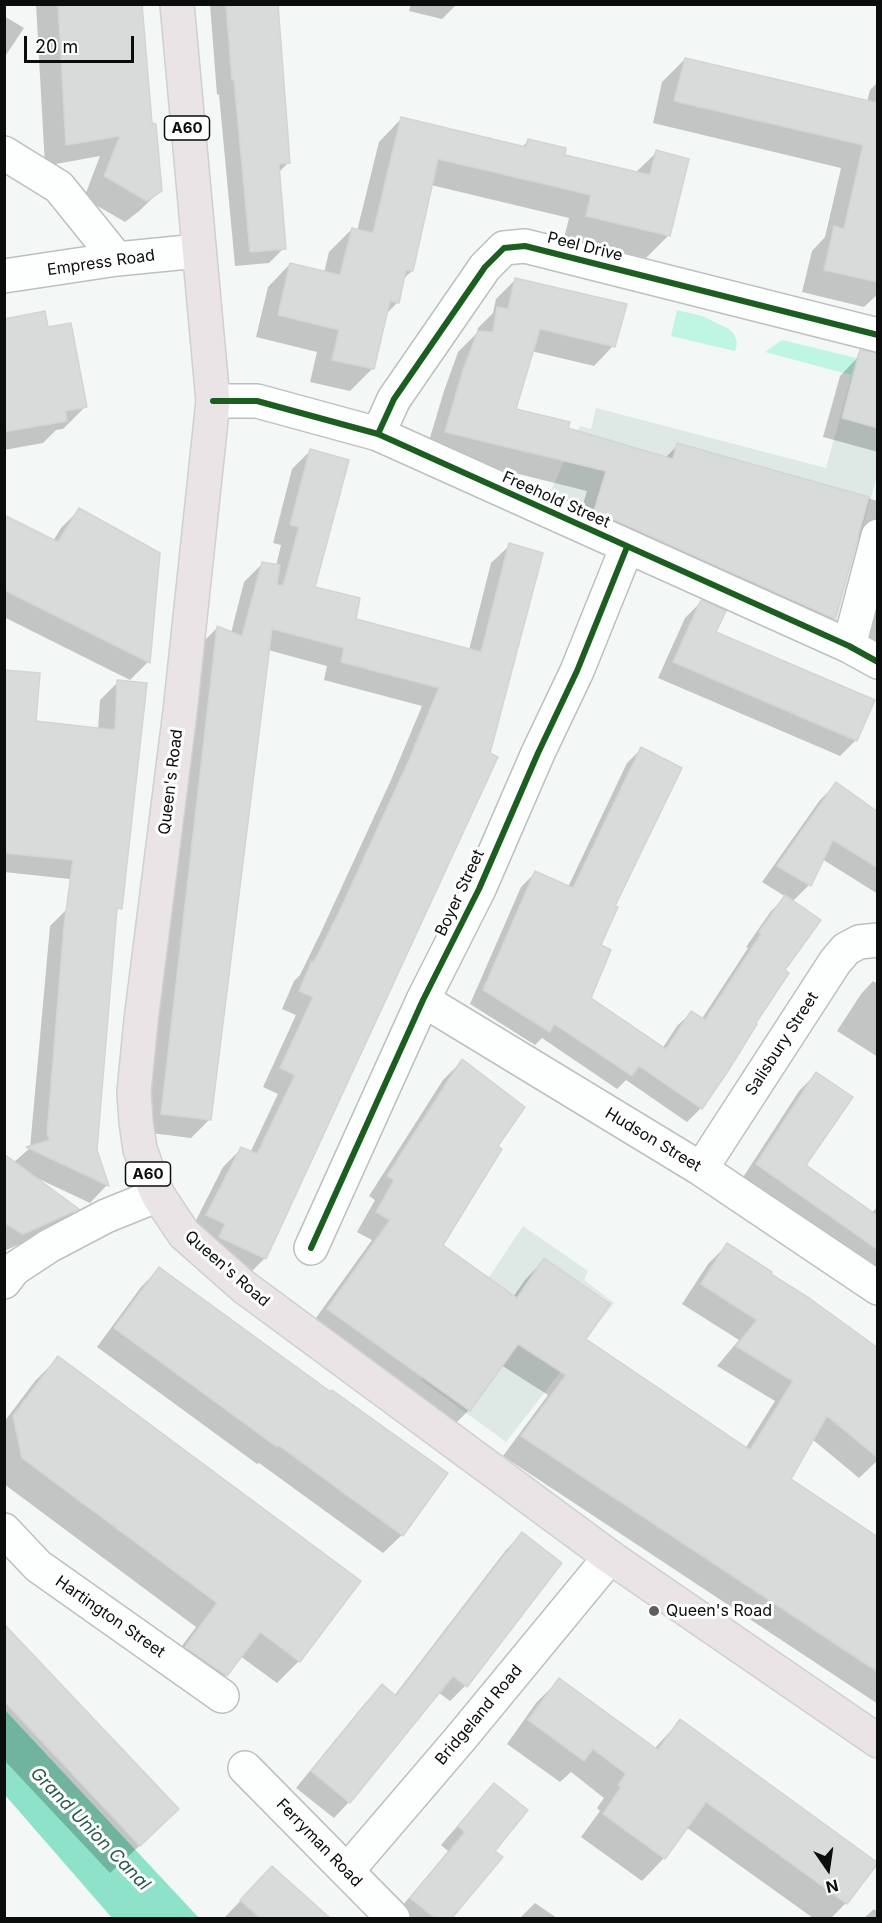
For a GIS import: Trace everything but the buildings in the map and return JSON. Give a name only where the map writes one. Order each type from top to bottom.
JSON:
[{"type":"main road","name":"A60","points":[[177,4],[198,250]]},
{"type":"main road","name":"Queen's Road","points":[[198,250],[213,401],[180,712],[134,1092],[140,1149],[158,1195],[184,1234],[244,1287],[610,1557],[878,1741]]},
{"type":"street","points":[[4,153],[59,187],[117,259]]},
{"type":"street","name":"Peel Drive","points":[[378,434],[394,399],[485,267],[504,248],[525,246],[544,250],[878,335]]},
{"type":"street","name":"Empress Road","points":[[4,276],[117,259],[198,250]]},
{"type":"street","name":"Freehold Street","points":[[213,401],[257,401],[378,434],[849,646],[878,662]]},
{"type":"street","points":[[849,646],[878,536]]},
{"type":"street","name":"Boyer Street","points":[[311,1248],[423,1000],[479,889],[538,753],[577,671],[627,547]]},
{"type":"street","name":"Salisbury Street","points":[[701,1169],[835,962],[846,949],[859,942],[878,940]]},
{"type":"street","name":"Hudson Street","points":[[423,1000],[701,1169],[878,1288]]},
{"type":"street","points":[[4,1282],[14,1269],[49,1246],[106,1216],[158,1195]]},
{"type":"street","name":"Hartington Street","points":[[4,1530],[38,1566],[222,1696]]},
{"type":"street","name":"Bridgeland Road","points":[[347,1871],[460,1739],[610,1557]]},
{"type":"street","name":"Ferryman Road","points":[[245,1768],[393,1918]]},
{"type":"shaded area","points":[[677,310],[702,316],[729,329],[734,334],[737,343],[735,351],[671,336]]},
{"type":"shaded area","points":[[782,340],[856,358],[851,375],[765,352]]},
{"type":"shaded area","points":[[858,352],[877,356],[877,476],[835,626],[549,495],[580,426],[591,429],[596,408],[826,468]]},
{"type":"shaded area","points":[[523,1226],[588,1271],[584,1280],[614,1303],[506,1442],[421,1380]]},
{"type":"water","name":"Grand Union Canal","points":[[4,1710],[199,1918],[112,1918],[5,1795]]},
{"type":"cycle path","points":[[378,434],[394,399],[485,267],[504,248],[525,246],[878,335]]},
{"type":"cycle path","points":[[213,401],[257,401],[378,434],[849,646],[878,662]]},
{"type":"cycle path","points":[[311,1248],[423,1000],[479,889],[538,753],[577,671],[627,547]]},
{"type":"place","name":"Queen's Road","points":[[654,1611]]}]
